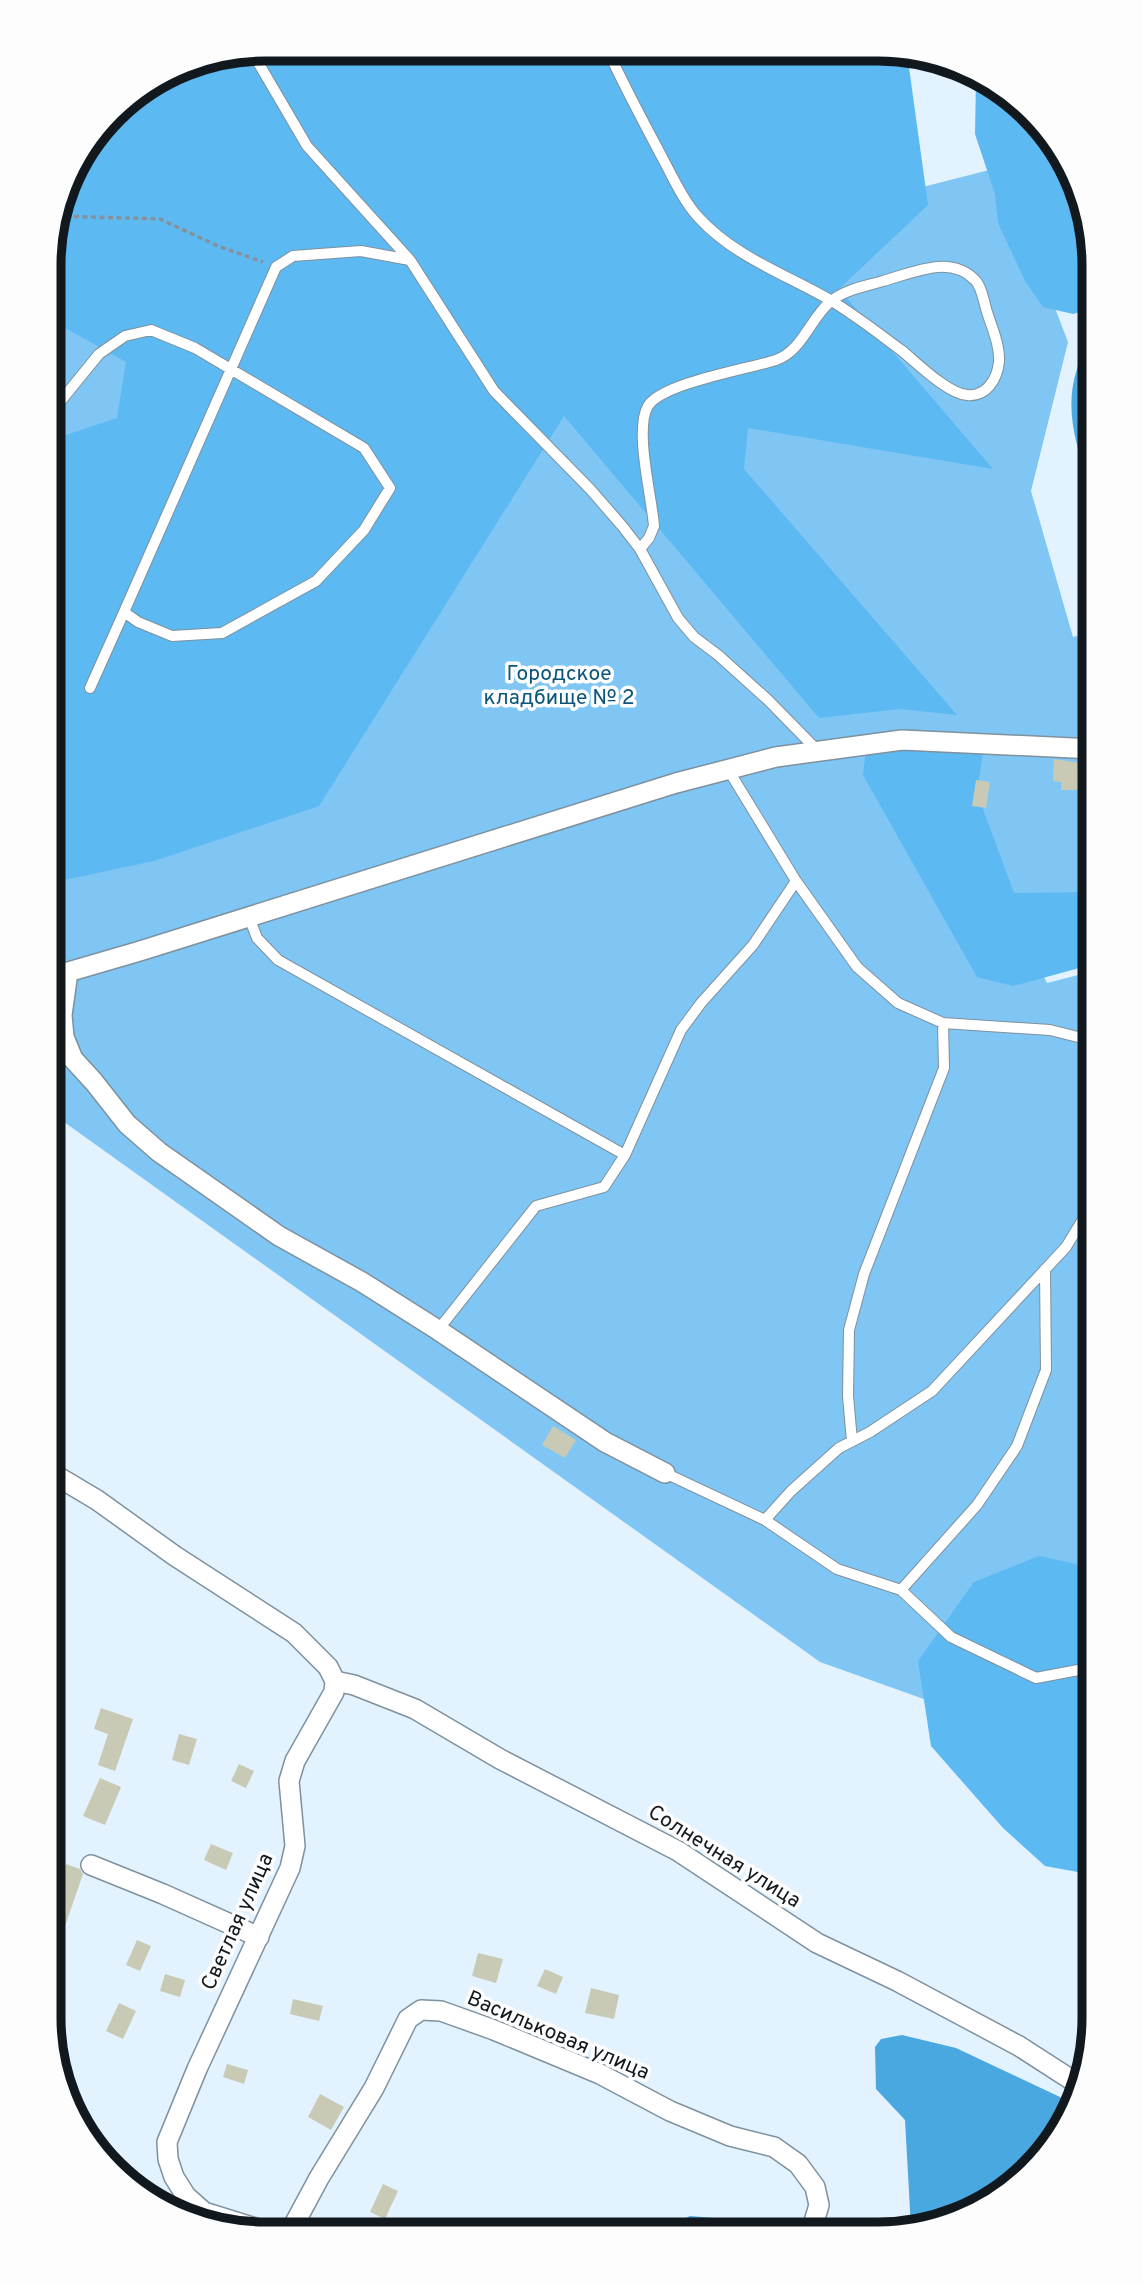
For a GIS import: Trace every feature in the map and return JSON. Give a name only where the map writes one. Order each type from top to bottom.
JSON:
[{"type":"street","points":[[62,972],[249,918],[676,783],[776,757],[902,740],[1082,748]]},
{"type":"street","points":[[62,1009],[64,1037],[73,1059],[127,1124],[159,1152],[279,1236],[362,1282],[438,1329],[586,1430],[666,1473]]},
{"type":"street","points":[[61,1479],[294,1633],[328,1667],[335,1681]]},
{"type":"street","name":"Светлая улица","points":[[221,2216],[204,2211],[186,2196],[167,2159],[167,2143],[290,1868],[295,1846],[289,1781],[295,1761],[334,1692],[335,1681]]},
{"type":"street","name":"Солнечная улица","points":[[335,1681],[354,1685],[415,1709],[500,1759],[678,1852],[817,1943],[897,1981],[1019,2046],[1072,2080]]},
{"type":"street","points":[[91,1865],[259,1937]]},
{"type":"street","name":"Васильковая улица","points":[[295,2222],[374,2088],[408,2019],[421,2010],[441,2011],[494,2030],[600,2074],[694,2121],[730,2136],[774,2147],[798,2164],[815,2187],[819,2205],[814,2222]]},
{"type":"lane","points":[[613,61],[672,176],[697,217],[727,244],[831,301],[965,396],[983,393],[993,384],[999,363],[996,340],[977,281],[956,267],[934,267],[856,289],[831,301],[804,332],[796,348],[780,359],[686,385],[661,394],[648,406],[643,420],[643,443],[654,526],[640,549]]},
{"type":"lane","points":[[258,62],[307,146],[410,260],[494,391],[590,489],[640,549],[678,618],[694,637],[768,700],[817,750]]},
{"type":"lane","points":[[90,688],[276,267],[293,256],[361,251],[410,260]]},
{"type":"lane","points":[[62,400],[99,354],[125,336],[151,330],[195,348],[364,448],[390,488],[365,530],[316,581],[222,633],[172,636],[138,622],[124,612]]},
{"type":"lane","points":[[729,771],[796,881],[857,967],[898,1003],[943,1023],[1050,1030],[1082,1038]]},
{"type":"lane","points":[[438,1329],[536,1206],[604,1187],[625,1155],[681,1030],[753,944],[796,881]]},
{"type":"lane","points":[[249,918],[257,938],[278,960],[625,1155]]},
{"type":"lane","points":[[852,1441],[848,1396],[849,1330],[864,1274],[944,1068],[943,1023]]},
{"type":"lane","points":[[765,1520],[829,1457],[932,1391],[1066,1247],[1081,1222]]},
{"type":"lane","points":[[901,1590],[978,1505],[1017,1446],[1046,1370],[1045,1269]]},
{"type":"lane","points":[[666,1473],[765,1520],[838,1569],[901,1590],[951,1637],[1036,1678],[1081,1669]]},
{"type":"path","points":[[67,216],[160,219],[218,246],[276,267]]},
{"type":"green space","name":"Городское кладбище № 2","points":[[305,61],[813,215],[1001,167],[1068,342],[1031,491],[1073,637],[1082,635],[1082,893],[1013,913],[1047,983],[1082,974],[1081,1804],[949,1708],[820,1662],[62,1120],[63,239],[77,187],[103,141],[131,112],[152,96],[187,77],[239,63]]},
{"type":"shaded area","points":[[265,61],[878,61],[908,64],[928,205],[839,289],[993,469],[748,428],[744,469],[957,715],[900,709],[819,718],[564,416],[319,806],[154,861],[62,881],[62,436],[117,418],[126,362],[62,326],[62,252],[68,213],[82,175],[103,141],[131,112],[152,96],[187,77],[226,65]]},
{"type":"shaded area","points":[[976,87],[1012,112],[1031,131],[1061,175],[1071,200],[1080,239],[1082,311],[1073,314],[1043,307],[1025,281],[998,223],[995,194],[975,134]]},
{"type":"shaded area","points":[[1082,356],[1082,461],[1072,412],[1073,384]]},
{"type":"shaded area","points":[[984,746],[977,793],[1014,893],[1082,892],[1082,967],[1013,986],[977,977],[863,775],[866,750]]},
{"type":"shaded area","points":[[1039,1556],[1081,1565],[1081,1873],[1045,1866],[1003,1828],[931,1746],[918,1661],[974,1582]]},
{"type":"shaded area","points":[[902,2035],[956,2048],[1064,2101],[1040,2142],[1012,2171],[968,2201],[943,2211],[910,2219],[905,2120],[876,2089],[875,2047],[881,2039]]},
{"type":"shaded area","points":[[690,2216],[726,2219],[724,2222],[677,2222]]},
{"type":"building","points":[[1054,759],[1081,763],[1080,790],[1061,790],[1061,782],[1053,781]]},
{"type":"building","points":[[976,780],[990,782],[986,808],[972,806]]},
{"type":"building","points":[[553,1426],[576,1440],[565,1458],[542,1445]]},
{"type":"building","points":[[101,1708],[133,1719],[115,1771],[98,1765],[108,1734],[94,1729]]},
{"type":"building","points":[[179,1734],[197,1739],[189,1765],[172,1760]]},
{"type":"building","points":[[239,1764],[254,1771],[246,1788],[231,1781]]},
{"type":"building","points":[[100,1778],[121,1787],[105,1825],[83,1816]]},
{"type":"building","points":[[211,1844],[233,1853],[226,1870],[204,1860]]},
{"type":"building","points":[[66,1864],[80,1869],[83,1874],[63,1932],[61,1931],[61,1878]]},
{"type":"building","points":[[137,1940],[151,1946],[140,1971],[126,1965]]},
{"type":"building","points":[[478,1953],[503,1959],[496,1983],[472,1976]]},
{"type":"building","points":[[545,1969],[563,1977],[556,1994],[537,1986]]},
{"type":"building","points":[[165,1974],[185,1980],[180,1997],[160,1991]]},
{"type":"building","points":[[591,1988],[619,1995],[614,2019],[585,2013]]},
{"type":"building","points":[[293,1999],[323,2006],[319,2021],[290,2014]]},
{"type":"building","points":[[119,2003],[136,2011],[123,2039],[106,2031]]},
{"type":"building","points":[[227,2064],[248,2070],[244,2084],[223,2077]]},
{"type":"building","points":[[320,2094],[344,2107],[331,2130],[308,2117]]},
{"type":"building","points":[[383,2184],[398,2191],[385,2219],[370,2212]]}]
